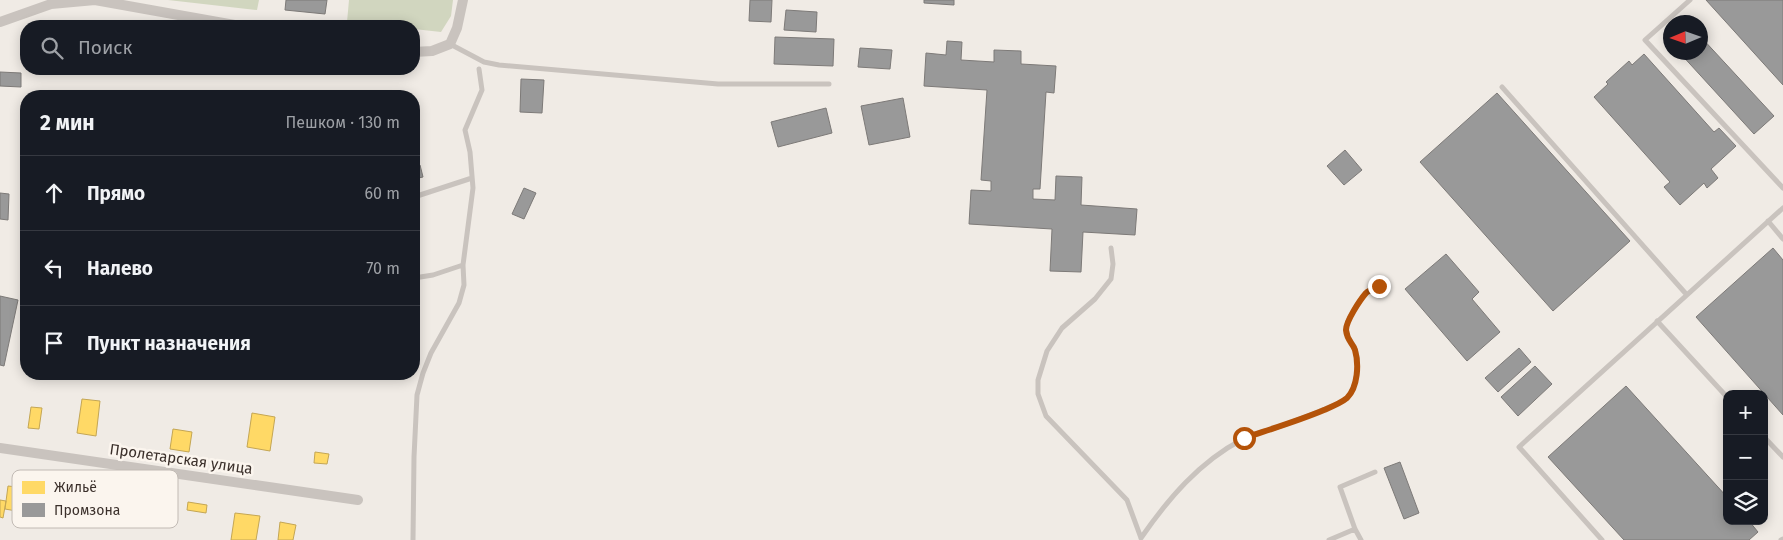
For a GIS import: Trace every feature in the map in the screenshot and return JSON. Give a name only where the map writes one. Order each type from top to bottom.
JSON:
[{"type":"street","points":[[0,22],[51,4],[94,0],[206,20]]},
{"type":"street","points":[[420,52],[432,51],[450,44],[463,0]]},
{"type":"street","name":"Пролетарская улица","points":[[0,448],[151,470]]},
{"type":"street","name":"Пролетарская улица","points":[[178,474],[358,500]]},
{"type":"lane","points":[[1690,0],[1645,40],[1783,188]]},
{"type":"lane","points":[[450,44],[484,62],[499,65],[718,84],[830,84]]},
{"type":"lane","points":[[413,540],[417,395],[431,354],[459,303],[464,285],[463,266],[473,188],[470,152],[465,130],[482,90],[479,69]]},
{"type":"lane","points":[[1502,87],[1687,295]]},
{"type":"lane","points":[[420,195],[472,178]]},
{"type":"lane","points":[[1602,540],[1519,447],[1783,208]]},
{"type":"lane","points":[[1768,222],[1783,239]]},
{"type":"lane","points":[[1111,248],[1113,264],[1111,279],[1095,299],[1062,328],[1047,351],[1038,380],[1038,394],[1046,416],[1127,500],[1142,539]]},
{"type":"lane","points":[[420,277],[463,266]]},
{"type":"lane","points":[[1142,539],[1160,510],[1208,461],[1244,438],[1312,415],[1348,397],[1353,389],[1356,378],[1357,361],[1355,348],[1349,341],[1346,328],[1366,292],[1379,286]]},
{"type":"lane","points":[[1657,322],[1723,392]]},
{"type":"lane","points":[[1768,441],[1783,457]]},
{"type":"lane","points":[[1361,540],[1355,529],[1340,487],[1375,472]]},
{"type":"lane","points":[[1329,540],[1355,529]]},
{"type":"green space","points":[[168,0],[259,0],[257,10]]},
{"type":"green space","points":[[349,0],[453,0],[451,16],[441,32],[420,30],[420,20],[347,20]]},
{"type":"building: Жильё","points":[[82,399],[100,401],[96,436],[77,433]]},
{"type":"building: Жильё","points":[[31,407],[42,408],[39,429],[28,428]]},
{"type":"building: Жильё","points":[[252,413],[275,417],[270,451],[247,447]]},
{"type":"building: Жильё","points":[[173,429],[192,432],[189,452],[170,449]]},
{"type":"building: Жильё","points":[[315,452],[329,454],[327,464],[314,463]]},
{"type":"building: Жильё","points":[[8,486],[12,486],[12,510],[5,509]]},
{"type":"building: Жильё","points":[[0,500],[6,501],[3,518],[0,517]]},
{"type":"building: Жильё","points":[[188,502],[207,505],[206,513],[187,510]]},
{"type":"building: Жильё","points":[[235,513],[260,516],[256,540],[231,540]]},
{"type":"building: Жильё","points":[[280,522],[296,525],[293,540],[278,540]]},
{"type":"building: Промзона","points":[[286,0],[327,0],[325,14],[285,10]]},
{"type":"building: Промзона","points":[[750,0],[772,0],[771,22],[749,21]]},
{"type":"building: Промзона","points":[[924,0],[954,0],[954,5],[924,3]]},
{"type":"building: Промзона","points":[[1706,0],[1783,0],[1783,85]]},
{"type":"building: Промзона","points":[[786,10],[817,12],[816,32],[784,30]]},
{"type":"building: Промзона","points":[[775,37],[834,39],[833,66],[774,64]]},
{"type":"building: Промзона","points":[[947,41],[962,42],[961,60],[994,62],[994,50],[1021,51],[1021,64],[1056,66],[1054,93],[1046,92],[1040,189],[1033,189],[1033,199],[1055,200],[1056,176],[1082,177],[1081,205],[1137,209],[1135,235],[1083,232],[1081,272],[1050,271],[1052,229],[969,224],[971,190],[991,191],[991,181],[981,180],[987,90],[924,86],[926,53],[946,55]]},
{"type":"building: Промзона","points":[[1708,45],[1774,116],[1754,134],[1686,60],[1708,60]]},
{"type":"building: Промзона","points":[[860,48],[892,50],[890,69],[858,67]]},
{"type":"building: Промзона","points":[[1644,54],[1714,132],[1719,128],[1736,146],[1711,169],[1718,178],[1707,188],[1704,183],[1680,205],[1664,187],[1670,182],[1594,97],[1608,84],[1606,82],[1629,61],[1632,65]]},
{"type":"building: Промзона","points":[[0,72],[20,73],[21,87],[0,86]]},
{"type":"building: Промзона","points":[[521,79],[544,80],[542,113],[520,112]]},
{"type":"building: Промзона","points":[[1497,93],[1630,241],[1553,311],[1420,162]]},
{"type":"building: Промзона","points":[[903,98],[910,137],[869,145],[861,106]]},
{"type":"building: Промзона","points":[[826,108],[832,133],[778,147],[771,122]]},
{"type":"building: Промзона","points":[[1345,150],[1362,170],[1344,185],[1327,166]]},
{"type":"building: Промзона","points":[[420,165],[423,177],[420,178]]},
{"type":"building: Промзона","points":[[524,188],[536,193],[524,219],[512,214]]},
{"type":"building: Промзона","points":[[0,193],[9,194],[8,220],[0,219]]},
{"type":"building: Промзона","points":[[1773,248],[1783,260],[1783,415],[1768,398],[1768,390],[1761,390],[1696,317]]},
{"type":"building: Промзона","points":[[1446,254],[1479,292],[1472,299],[1500,332],[1467,361],[1405,289]]},
{"type":"building: Промзона","points":[[0,296],[18,300],[4,366],[0,365]]},
{"type":"building: Промзона","points":[[1519,348],[1531,362],[1498,392],[1485,378]]},
{"type":"building: Промзона","points":[[1535,366],[1552,384],[1518,416],[1501,397]]},
{"type":"building: Промзона","points":[[1626,386],[1723,493],[1723,525],[1752,525],[1758,532],[1749,540],[1624,540],[1548,457]]},
{"type":"building: Промзона","points":[[1400,462],[1419,513],[1404,519],[1384,468]]},
{"type":"route","points":[[1244,438],[1312,415],[1348,397],[1353,389],[1356,378],[1357,361],[1355,348],[1349,341],[1346,328],[1366,292],[1379,286]]}]
